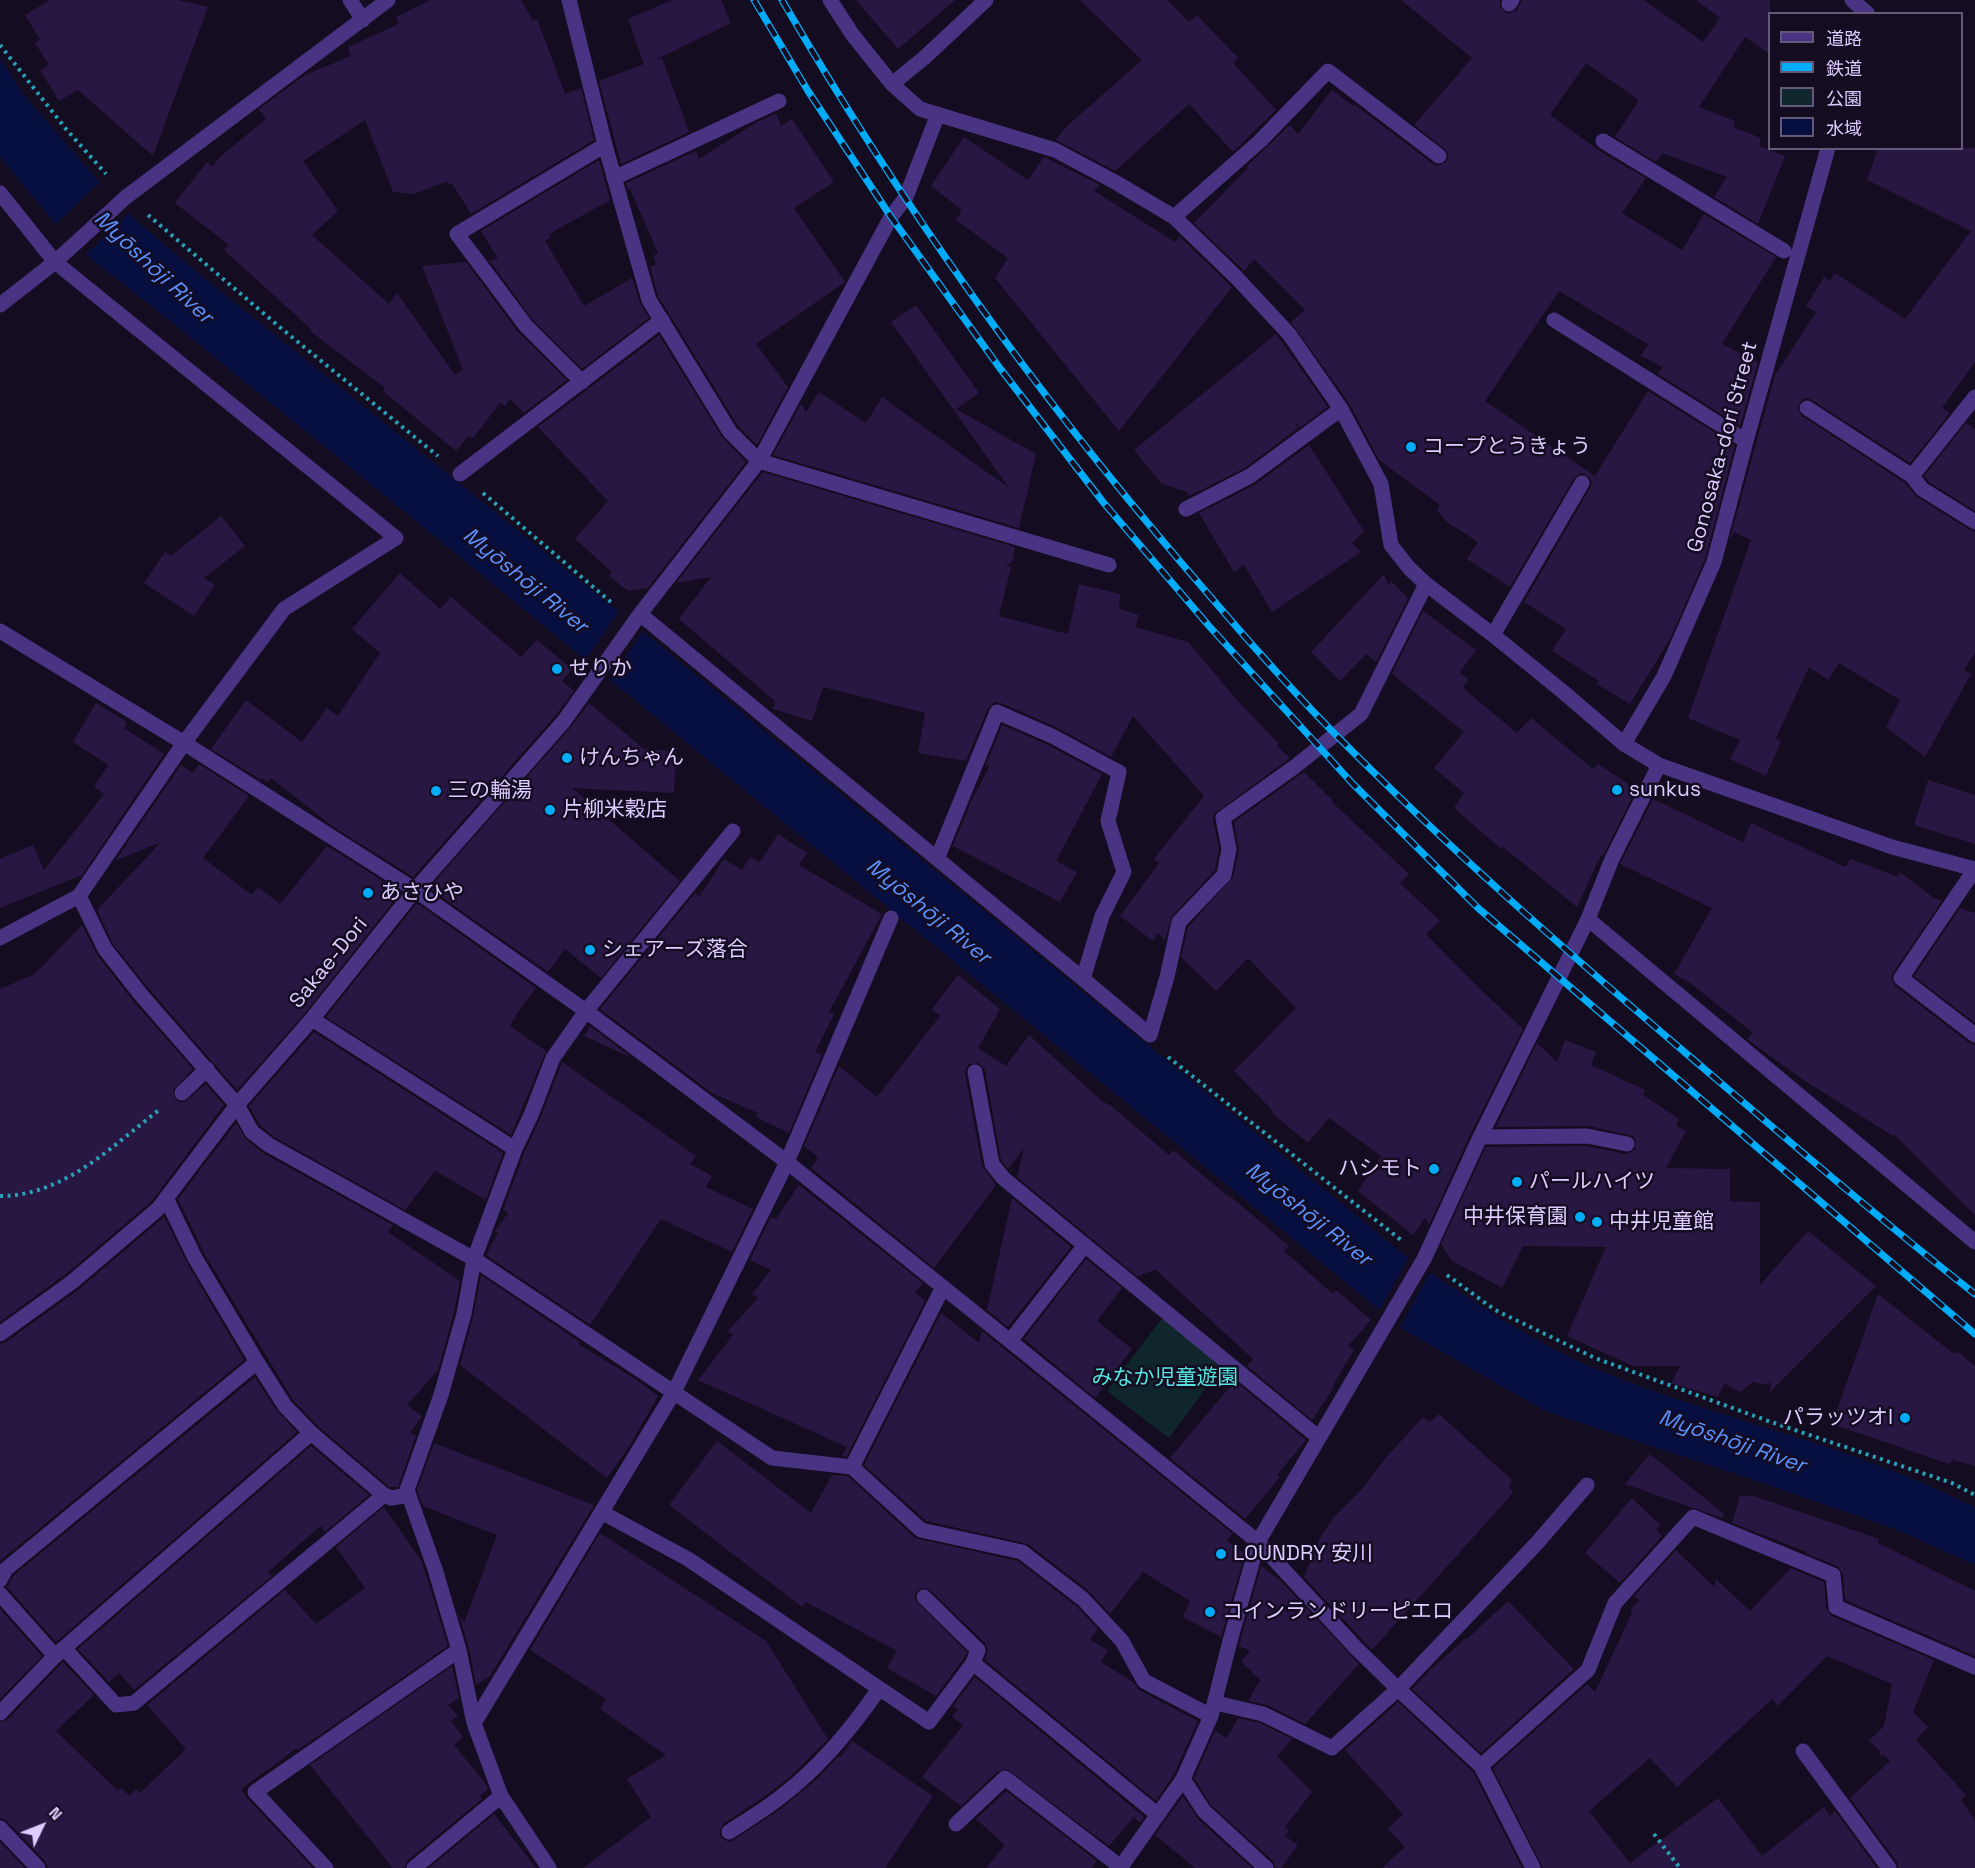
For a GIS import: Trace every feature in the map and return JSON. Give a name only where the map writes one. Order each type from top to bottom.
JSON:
[{"type":"street","points":[[350,0],[363,20]]},
{"type":"street","points":[[0,305],[69,250],[119,202],[388,0]]},
{"type":"street","points":[[569,0],[605,145],[649,300],[730,432],[759,461],[1109,565]]},
{"type":"street","points":[[830,0],[852,34],[892,84],[920,110],[1055,150],[1174,217],[1236,277],[1289,334],[1341,409],[1381,484],[1391,545],[1409,568],[1624,744],[1659,765],[1892,847],[1975,869],[1901,978],[1975,1035]]},
{"type":"street","points":[[892,84],[924,58],[986,0]]},
{"type":"street","points":[[1852,0],[1866,12]]},
{"type":"street","points":[[1868,12],[1877,0]]},
{"type":"street","points":[[1174,217],[1260,141],[1328,71],[1439,156]]},
{"type":"street","points":[[614,178],[780,101]]},
{"type":"street","name":"Sakae-Dori","points":[[0,1334],[72,1282],[158,1209],[237,1105],[312,1019],[414,890],[564,721],[636,619],[759,461],[891,217],[906,197],[938,114]]},
{"type":"street","points":[[1603,141],[1784,251]]},
{"type":"street","points":[[582,382],[526,326],[458,234],[605,145]]},
{"type":"street","name":"Gonosaka-dori Street","points":[[1624,744],[1664,675],[1714,562],[1827,150]]},
{"type":"street","points":[[0,193],[55,262],[396,538],[284,609],[183,743],[79,896],[0,938]]},
{"type":"street","points":[[460,474],[662,320]]},
{"type":"street","points":[[1554,320],[1746,441]]},
{"type":"street","points":[[1912,476],[1975,397]]},
{"type":"street","points":[[1807,408],[1912,476],[1922,489],[1975,522]]},
{"type":"street","points":[[1186,509],[1250,476],[1341,409]]},
{"type":"street","points":[[1493,635],[1582,483]]},
{"type":"street","points":[[636,619],[937,859],[1150,1035],[1167,977],[1179,922],[1224,875],[1229,849],[1222,818],[1314,752],[1359,715],[1426,584]]},
{"type":"street","points":[[0,631],[183,743],[414,890],[586,1011],[787,1162],[1010,1341],[1258,1542],[1356,1648],[1481,1766],[1533,1868]]},
{"type":"street","points":[[937,859],[997,712],[1052,736],[1119,772],[1108,821],[1124,872],[1102,916],[1083,979]]},
{"type":"street","points":[[956,1824],[1005,1778],[1121,1868],[1184,1779],[1213,1709],[1258,1542],[1420,1266],[1480,1137],[1588,919],[1612,859],[1659,765]]},
{"type":"street","points":[[549,1868],[501,1796],[474,1723],[459,1650],[435,1569],[407,1490],[441,1395],[460,1326],[474,1259],[515,1149],[553,1058],[586,1011],[733,831]]},
{"type":"street","points":[[79,896],[105,949],[142,996],[237,1105],[252,1132],[269,1145],[474,1259],[772,1458],[852,1467],[921,1530],[1022,1552],[1083,1599],[1122,1641],[1144,1681],[1213,1709],[1263,1714],[1332,1748],[1398,1689],[1537,1543],[1587,1485]]},
{"type":"street","points":[[474,1723],[603,1513],[674,1392],[787,1162],[891,918]]},
{"type":"street","points":[[1588,919],[1975,1242]]},
{"type":"street","points":[[312,1019],[515,1149]]},
{"type":"street","points":[[182,1093],[207,1069]]},
{"type":"street","points":[[975,1072],[992,1164],[1003,1178],[1318,1437]]},
{"type":"street","points":[[1480,1137],[1587,1136],[1627,1144]]},
{"type":"street","points":[[166,1198],[195,1258],[285,1406],[311,1433],[384,1495],[391,1498],[409,1495]]},
{"type":"street","points":[[1010,1341],[1085,1245]]},
{"type":"street","points":[[852,1467],[943,1287]]},
{"type":"street","points":[[0,1580],[6,1569],[257,1362]]},
{"type":"street","points":[[0,1713],[60,1652],[311,1433]]},
{"type":"street","points":[[0,1594],[116,1705],[134,1703],[384,1495]]},
{"type":"street","points":[[603,1513],[688,1559],[929,1722],[973,1663],[978,1650],[924,1597]]},
{"type":"street","points":[[1481,1766],[1588,1670],[1615,1603],[1693,1517],[1833,1575],[1836,1607],[1975,1667]]},
{"type":"street","points":[[326,1868],[255,1792],[459,1650]]},
{"type":"street","points":[[973,1663],[1158,1815]]},
{"type":"street","points":[[729,1832],[783,1795],[822,1759],[855,1724],[879,1689]]},
{"type":"street","points":[[1803,1751],[1889,1868]]},
{"type":"street","points":[[1184,1779],[1204,1811],[1266,1868]]},
{"type":"street","points":[[414,1868],[501,1796]]},
{"type":"street","points":[[0,1828],[38,1868]]},
{"type":"path","points":[[0,1196],[41,1189],[69,1176],[101,1157],[182,1093]]},
{"type":"path","points":[[1654,1834],[1680,1868]]},
{"type":"green space","name":"みなか児童遊園","points":[[1162,1318],[1224,1364],[1169,1438],[1107,1391]]},
{"type":"water","name":"Myōshōji River","points":[[0,59],[23,94],[131,216],[1407,1257],[1527,1334],[1603,1372],[1641,1387],[1875,1464],[1975,1507],[1975,1565],[1900,1531],[1746,1477],[1545,1411],[1404,1330],[422,526],[89,257],[51,219],[0,157]]},
{"type":"pier","points":[[101,181],[131,211],[84,256],[54,226]]},
{"type":"pier","points":[[620,610],[644,630],[608,682],[584,662]]},
{"type":"pier","points":[[1410,1255],[1431,1270],[1399,1330],[1378,1313]]},
{"type":"building","points":[[50,0],[178,0],[208,7],[153,156],[78,90],[59,101],[40,70],[49,65],[35,43],[40,40],[25,15]]},
{"type":"building","points":[[431,0],[521,0],[533,21],[537,19],[565,94],[581,88],[594,140],[471,214],[452,183],[449,185],[448,181],[414,194],[393,192],[365,120],[303,161],[338,211],[312,235],[389,304],[397,293],[455,375],[463,370],[422,266],[466,262],[518,332],[567,380],[524,413],[510,399],[505,406],[500,403],[473,438],[468,436],[456,451],[383,391],[385,388],[310,331],[311,329],[224,250],[229,245],[175,203],[207,162],[212,167],[221,156],[266,119],[259,109],[305,75],[351,56],[348,47],[399,24],[396,17]]},
{"type":"building","points":[[672,0],[721,0],[731,23],[651,62],[662,58],[689,132],[621,164],[599,81],[644,64],[628,19]]},
{"type":"building","points":[[856,0],[955,0],[898,49]]},
{"type":"building","points":[[1080,0],[1167,0],[1189,22],[1197,15],[1238,58],[1233,63],[1276,110],[1233,152],[1189,104],[1115,171],[1056,140],[1065,128],[1142,60]]},
{"type":"building","points":[[1401,0],[1500,0],[1500,8],[1508,14],[1517,10],[1522,0],[1644,0],[1703,42],[1720,18],[1696,0],[1770,0],[1768,53],[1745,37],[1699,107],[1735,121],[1733,127],[1761,138],[1759,146],[1785,156],[1758,224],[1714,197],[1727,177],[1662,153],[1656,162],[1615,137],[1639,100],[1586,63],[1550,115],[1604,154],[1646,178],[1622,213],[1682,250],[1704,214],[1776,257],[1722,344],[1758,362],[1740,426],[1658,374],[1663,367],[1641,356],[1648,344],[1559,291],[1485,401],[1595,476],[1648,391],[1735,445],[1705,559],[1670,639],[1630,704],[1597,684],[1599,681],[1552,651],[1566,629],[1524,602],[1590,488],[1592,482],[1590,478],[1581,473],[1574,478],[1510,587],[1467,559],[1478,542],[1447,522],[1437,510],[1440,505],[1379,460],[1349,403],[1291,322],[1305,310],[1254,259],[1244,271],[1194,223],[1248,168],[1247,166],[1290,125],[1298,134],[1332,90],[1433,164],[1438,166],[1446,162],[1449,157],[1445,149],[1414,125],[1472,58]]},
{"type":"building","points":[[776,113],[781,126],[792,119],[834,182],[794,208],[845,282],[756,344],[788,387],[757,445],[738,426],[658,296],[650,267],[656,264],[653,256],[658,253],[626,183],[696,151],[699,159],[757,122]]},
{"type":"building","points":[[964,137],[1028,180],[1044,157],[1100,185],[1094,191],[1175,242],[1180,237],[1232,287],[1119,431],[995,278],[1008,258],[956,220],[962,210],[931,186]]},
{"type":"building","points":[[1975,148],[1975,362],[1942,408],[1950,413],[1910,463],[1812,400],[1807,398],[1802,400],[1797,408],[1802,416],[1905,483],[1917,497],[1975,532],[1975,653],[1964,670],[1971,674],[1925,757],[1886,727],[1900,700],[1839,663],[1828,680],[1809,667],[1776,738],[1781,741],[1766,776],[1730,759],[1740,740],[1688,718],[1751,540],[1734,532],[1730,538],[1776,371],[1816,312],[1806,306],[1824,277],[1830,281],[1835,273],[1905,319],[1971,231],[1867,180],[1877,150]]},
{"type":"building","points":[[599,160],[610,200],[549,234],[551,237],[545,241],[584,306],[632,278],[640,303],[649,318],[582,369],[533,320],[489,260],[498,259],[481,231]]},
{"type":"building","points":[[916,305],[979,393],[956,409],[1036,454],[1019,528],[773,455],[801,404],[806,412],[819,392],[866,423],[882,397],[1009,488],[891,322]]},
{"type":"building","points":[[1276,334],[1328,407],[1301,427],[1295,423],[1298,428],[1245,468],[1189,496],[1187,492],[1162,484],[1134,450]]},
{"type":"building","points":[[659,335],[722,437],[746,462],[648,588],[628,591],[609,576],[612,572],[575,539],[608,501],[538,427]]},
{"type":"building","points":[[1966,423],[1975,429],[1975,511],[1929,482],[1924,476]]},
{"type":"building","points":[[1309,445],[1364,531],[1352,543],[1361,552],[1272,612],[1244,565],[1234,572],[1199,513],[1256,484]]},
{"type":"building","points":[[763,472],[1015,547],[1012,562],[1005,566],[1011,567],[999,616],[1068,634],[1079,584],[1120,594],[1119,609],[1139,615],[1135,627],[1188,642],[1237,700],[1279,744],[1277,746],[1290,758],[1214,814],[1213,820],[1219,849],[1215,870],[1172,916],[1165,940],[1158,933],[1153,941],[1120,916],[1159,863],[1154,859],[1204,796],[1133,716],[1111,757],[1056,727],[995,702],[988,708],[966,761],[918,753],[925,713],[823,687],[812,721],[773,709],[775,701],[679,619],[711,577],[676,583]]},
{"type":"building","points":[[221,516],[245,546],[204,578],[215,585],[194,616],[144,583],[165,552],[171,556]]},
{"type":"building","points":[[400,573],[440,609],[451,597],[521,657],[537,640],[572,669],[562,681],[574,691],[556,715],[413,877],[332,826],[271,778],[268,782],[262,778],[261,780],[211,749],[246,700],[302,742],[327,708],[338,716],[380,653],[352,629]]},
{"type":"building","points":[[1384,574],[1388,585],[1391,581],[1408,598],[1376,662],[1366,654],[1340,681],[1311,652]]},
{"type":"building","points":[[1423,611],[1476,650],[1460,672],[1468,680],[1463,688],[1517,733],[1531,718],[1593,769],[1598,764],[1635,791],[1577,907],[1503,847],[1501,849],[1454,808],[1464,793],[1434,768],[1464,732],[1392,674]]},
{"type":"building","points":[[96,703],[127,722],[124,728],[164,754],[82,875],[0,908],[0,859],[33,845],[44,870],[104,794],[94,787],[108,765],[73,742]]},
{"type":"building","points":[[589,703],[644,749],[676,751],[674,793],[572,788],[680,881],[601,978],[565,949],[548,972],[429,888],[571,727]]},
{"type":"building","points":[[1002,725],[1048,745],[1102,774],[1056,861],[1077,872],[1060,902],[953,846],[971,802],[990,765],[986,765]]},
{"type":"building","points":[[199,764],[249,796],[203,858],[252,895],[258,887],[280,904],[327,846],[401,892],[305,1013],[237,1090],[113,944],[97,910],[161,842],[115,861],[181,765],[193,773]]},
{"type":"building","points":[[1304,772],[1332,802],[1409,874],[1400,883],[1440,921],[1426,934],[1523,1029],[1471,1133],[1429,1225],[1425,1218],[1413,1235],[1358,1191],[1381,1156],[1329,1118],[1308,1143],[1271,1112],[1272,1110],[1234,1071],[1296,1008],[1248,958],[1216,991],[1181,957],[1188,927],[1233,877],[1239,850],[1234,822]]},
{"type":"building","points":[[1928,780],[1975,795],[1975,844],[1914,825]]},
{"type":"building","points":[[1653,799],[1743,842],[1751,823],[1845,867],[1851,859],[1898,877],[1900,872],[1934,898],[1942,901],[1891,978],[1895,986],[1969,1043],[1975,1045],[1975,1215],[1894,1134],[1893,1136],[1805,1081],[1752,1043],[1747,1039],[1753,1033],[1689,982],[1674,974],[1712,908],[1620,864]]},
{"type":"building","points":[[778,834],[807,853],[799,865],[882,914],[829,1012],[834,1014],[815,1052],[822,1055],[789,1133],[756,1117],[758,1113],[712,1093],[600,1009],[695,893],[699,897],[724,859],[742,870],[750,857],[760,862]]},
{"type":"building","points":[[417,903],[536,988],[510,1026],[546,1051],[511,1135],[326,1017]]},
{"type":"building","points":[[1960,908],[1975,913],[1975,1023],[1914,976]]},
{"type":"building","points":[[82,925],[97,955],[134,1002],[193,1069],[173,1090],[175,1099],[185,1102],[206,1084],[224,1105],[151,1202],[66,1274],[0,1322],[0,989],[35,974]]},
{"type":"building","points":[[958,975],[1000,1009],[978,1048],[1006,1066],[1029,1035],[1103,1102],[1110,1105],[1169,1155],[1173,1150],[1230,1196],[1289,1246],[1284,1251],[1333,1294],[1336,1290],[1371,1320],[1348,1346],[1354,1350],[1333,1385],[1335,1386],[1312,1420],[1247,1366],[1253,1359],[1156,1270],[1137,1276],[1017,1177],[1024,1148],[1008,1169],[1001,1160],[985,1070],[979,1063],[969,1064],[965,1074],[982,1166],[996,1185],[934,1268],[811,1168],[818,1157],[804,1146],[839,1066],[877,1097],[940,1016],[932,1009]]},
{"type":"building","points":[[590,1026],[634,1059],[584,1036]]},
{"type":"building","points":[[314,1032],[503,1153],[486,1200],[435,1171],[405,1210],[274,1137],[260,1125],[249,1106]]},
{"type":"building","points":[[1565,1040],[1596,1052],[1591,1065],[1645,1090],[1643,1095],[1679,1119],[1676,1126],[1686,1131],[1666,1168],[1730,1169],[1730,1201],[1760,1202],[1760,1285],[1808,1231],[1876,1286],[1769,1393],[1772,1381],[1767,1385],[1753,1382],[1740,1392],[1724,1383],[1718,1397],[1671,1383],[1680,1366],[1633,1366],[1567,1336],[1606,1247],[1523,1246],[1502,1288],[1451,1260],[1441,1244],[1486,1147],[1586,1146],[1626,1154],[1635,1150],[1636,1141],[1633,1136],[1589,1126],[1496,1127],[1537,1043],[1557,1062]]},
{"type":"building","points":[[562,1062],[696,1156],[690,1164],[712,1176],[706,1187],[753,1209],[732,1252],[661,1219],[590,1325],[486,1255],[498,1233],[495,1231],[508,1213],[503,1210]]},
{"type":"building","points":[[236,1123],[246,1139],[263,1153],[393,1225],[388,1232],[460,1281],[438,1370],[407,1405],[422,1416],[410,1433],[416,1436],[398,1487],[389,1487],[318,1426],[293,1400],[204,1253],[178,1199]]},
{"type":"building","points":[[799,1185],[923,1283],[915,1293],[925,1301],[846,1457],[842,1456],[847,1447],[698,1380],[733,1335],[728,1331],[758,1298],[752,1294],[771,1270],[750,1260],[771,1217],[776,1219]]},
{"type":"building","points":[[1012,1198],[1071,1247],[1008,1327],[987,1310]]},
{"type":"building","points":[[164,1217],[187,1263],[244,1360],[0,1561],[0,1344],[78,1290]]},
{"type":"building","points":[[1086,1259],[1122,1288],[1097,1321],[1132,1349],[1095,1398],[1024,1339]]},
{"type":"building","points":[[481,1275],[580,1342],[578,1344],[637,1380],[658,1396],[630,1445],[607,1478],[460,1365]]},
{"type":"building","points":[[1878,1294],[1954,1354],[1957,1351],[1975,1366],[1975,1466],[1953,1460],[1949,1464],[1832,1424]]},
{"type":"building","points":[[941,1313],[979,1343],[982,1331],[1233,1534],[1227,1541],[1245,1554],[1221,1637],[1183,1617],[1190,1601],[1143,1572],[1110,1614],[1089,1591],[1028,1544],[926,1521],[864,1465]]},
{"type":"building","points":[[255,1377],[277,1411],[297,1432],[56,1642],[7,1587],[14,1575]]},
{"type":"building","points":[[1235,1381],[1306,1440],[1277,1475],[1280,1477],[1245,1519],[1170,1458]]},
{"type":"building","points":[[1439,1414],[1512,1480],[1509,1487],[1513,1493],[1372,1650],[1304,1577],[1320,1538],[1333,1518],[1361,1490],[1384,1460],[1423,1417],[1430,1422]]},
{"type":"building","points":[[717,1441],[811,1513],[832,1475],[848,1476],[915,1538],[1018,1561],[1076,1606],[1098,1629],[1090,1640],[1108,1650],[1101,1662],[1133,1682],[1139,1690],[1198,1721],[1174,1774],[1156,1801],[985,1660],[988,1649],[985,1643],[930,1590],[922,1588],[918,1590],[915,1600],[967,1652],[936,1696],[887,1668],[897,1651],[806,1602],[802,1607],[669,1505]]},
{"type":"building","points":[[434,1443],[594,1505],[490,1676],[476,1685],[469,1648],[459,1615],[464,1623],[497,1535],[423,1506],[417,1490]]},
{"type":"building","points":[[311,1446],[369,1495],[325,1532],[321,1526],[318,1528],[268,1572],[272,1576],[134,1690],[119,1673],[109,1682],[78,1649]]},
{"type":"building","points":[[1650,1454],[1724,1514],[1722,1518],[1625,1484]]},
{"type":"building","points":[[1740,1496],[1754,1496],[1879,1539],[1878,1543],[1975,1591],[1975,1656],[1845,1600],[1843,1574],[1837,1566],[1732,1523]]},
{"type":"building","points":[[1632,1498],[1660,1525],[1656,1530],[1662,1536],[1620,1583],[1585,1553]]},
{"type":"building","points":[[384,1507],[422,1562],[448,1646],[298,1750],[297,1748],[241,1789],[313,1868],[48,1868],[45,1861],[7,1821],[0,1818],[0,1722],[7,1720],[63,1662],[94,1695],[56,1731],[118,1791],[121,1788],[130,1796],[136,1789],[140,1793],[186,1749],[147,1705],[285,1590],[316,1624],[365,1588],[336,1547]]},
{"type":"building","points":[[600,1533],[766,1641],[828,1739],[791,1776],[723,1824],[719,1832],[721,1838],[729,1842],[734,1840],[782,1808],[817,1779],[839,1756],[840,1758],[852,1741],[933,1796],[885,1868],[583,1868],[651,1817],[627,1779],[666,1755],[600,1709],[606,1699],[530,1650]]},
{"type":"building","points":[[1676,1550],[1714,1587],[1716,1579],[1750,1611],[1791,1568],[1824,1582],[1826,1608],[1832,1616],[1934,1660],[1913,1712],[1928,1727],[1916,1740],[1966,1795],[1961,1800],[1975,1820],[1975,1868],[1899,1868],[1897,1862],[1850,1798],[1890,1761],[1885,1756],[1879,1755],[1880,1751],[1869,1741],[1884,1726],[1892,1684],[1827,1656],[1778,1706],[1772,1699],[1677,1787],[1650,1758],[1589,1811],[1630,1863],[1718,1798],[1762,1856],[1824,1807],[1830,1816],[1835,1811],[1877,1868],[1543,1868],[1493,1768],[1587,1684],[1595,1692],[1632,1613],[1630,1610],[1639,1601],[1634,1596]]},
{"type":"building","points":[[1261,1566],[1280,1580],[1359,1664],[1305,1724],[1267,1705],[1248,1701],[1260,1680],[1241,1661],[1250,1651],[1239,1646]]},
{"type":"building","points":[[1508,1601],[1574,1669],[1481,1753],[1412,1689],[1431,1669]]},
{"type":"building","points":[[0,1609],[42,1656],[0,1699]]},
{"type":"building","points":[[452,1666],[459,1698],[448,1705],[458,1716],[451,1721],[463,1737],[454,1745],[488,1789],[480,1796],[482,1799],[408,1860],[404,1868],[393,1868],[310,1765]]},
{"type":"building","points":[[975,1677],[1144,1817],[1140,1823],[1134,1817],[1109,1846],[1007,1769],[998,1771],[961,1806],[922,1777],[963,1725],[952,1717],[958,1709],[953,1706]]},
{"type":"building","points":[[1398,1702],[1473,1772],[1522,1868],[1382,1868],[1405,1847],[1388,1829],[1403,1814],[1345,1750]]},
{"type":"building","points":[[1238,1718],[1260,1723],[1292,1739],[1277,1756],[1312,1792],[1285,1827],[1289,1830],[1285,1836],[1298,1845],[1281,1868],[1276,1868],[1273,1861],[1211,1805],[1194,1778],[1215,1731],[1227,1738]]},
{"type":"building","points":[[1006,1791],[1097,1861],[1091,1868],[986,1868],[1005,1845],[976,1819]]},
{"type":"building","points":[[1183,1796],[1197,1818],[1252,1868],[1195,1868],[1155,1835]]},
{"type":"building","points":[[494,1814],[536,1868],[429,1868]]},
{"type":"building","points":[[0,1842],[25,1868],[0,1868]]},
{"type":"railway","points":[[754,0],[808,91],[891,217],[999,367],[1103,502],[1209,626],[1352,783],[1478,908],[1975,1334]]},
{"type":"railway","points":[[782,0],[826,75],[920,221],[1021,362],[1128,499],[1256,650],[1332,731],[1418,815],[1552,937],[1830,1176],[1975,1294]]},
{"type":"place","name":"コープとうきょう","points":[[1411,447]]},
{"type":"place","name":"せりか","points":[[557,669]]},
{"type":"place","name":"けんちゃん","points":[[567,758]]},
{"type":"place","name":"sunkus","points":[[1617,790]]},
{"type":"place","name":"三の輪湯","points":[[436,791]]},
{"type":"place","name":"片柳米穀店","points":[[550,810]]},
{"type":"place","name":"あさひや","points":[[368,893]]},
{"type":"place","name":"シェアーズ落合","points":[[590,950]]},
{"type":"place","name":"ハシモト","points":[[1434,1169]]},
{"type":"place","name":"パールハイツ","points":[[1517,1182]]},
{"type":"place","name":"中井保育園","points":[[1580,1217]]},
{"type":"place","name":"中井児童館","points":[[1597,1222]]},
{"type":"place","name":"パラッツオI","points":[[1905,1418]]},
{"type":"place","name":"LOUNDRY 安川","points":[[1221,1554]]},
{"type":"place","name":"コインランドリーピエロ","points":[[1210,1612]]}]
